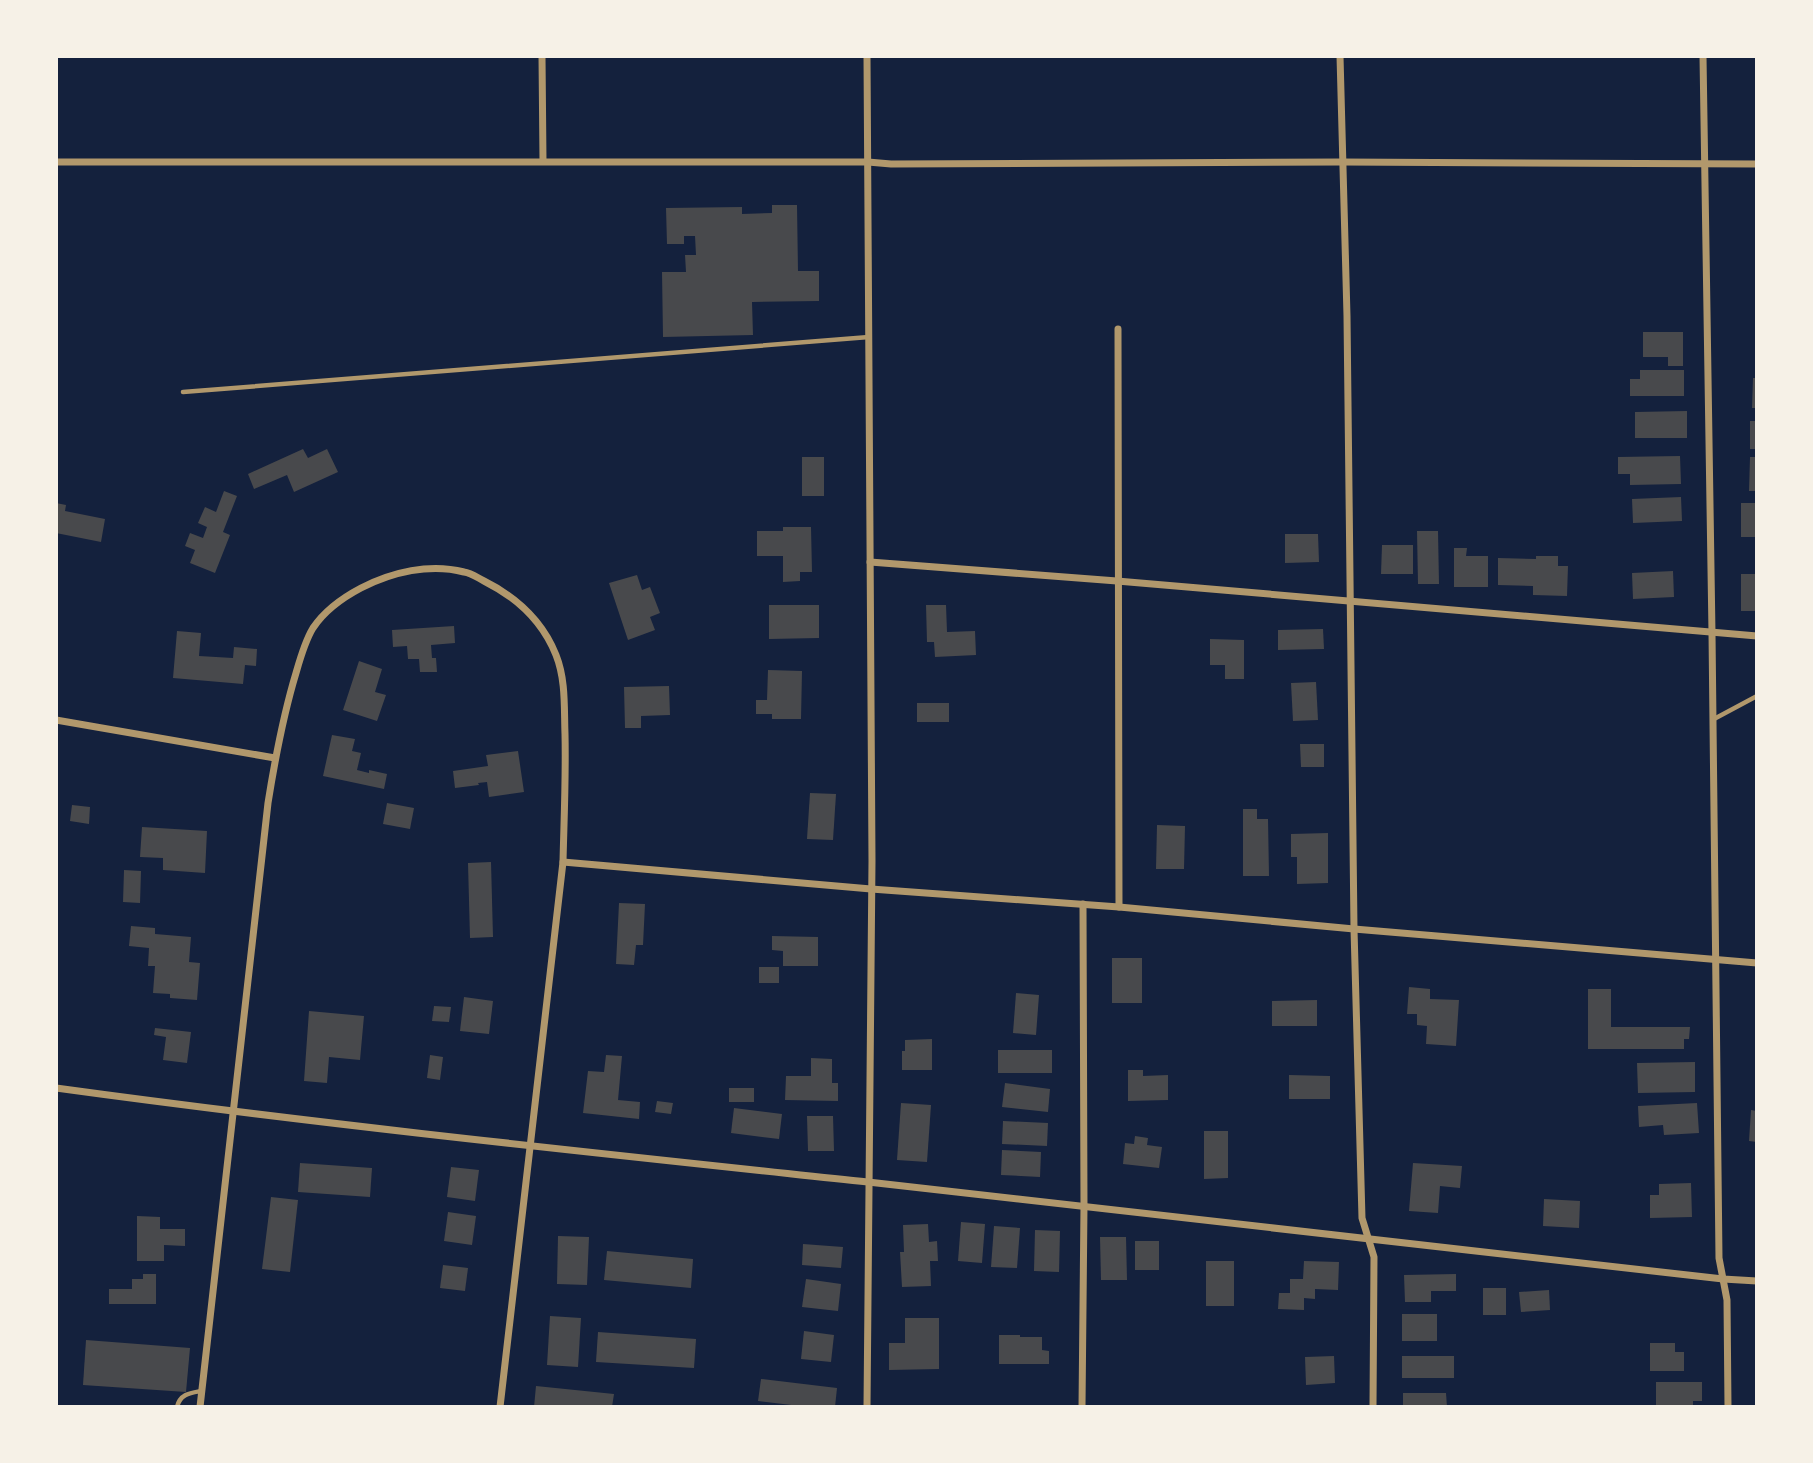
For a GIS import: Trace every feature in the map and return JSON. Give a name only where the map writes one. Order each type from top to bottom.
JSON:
[{"type":"street","points":[[542,56],[543,161]]},
{"type":"street","points":[[867,56],[871,889],[867,1407]]},
{"type":"street","points":[[1340,56],[1347,316],[1354,929],[1362,1218],[1374,1257],[1373,1407]]},
{"type":"street","points":[[1703,56],[1714,719],[1719,1258],[1727,1300],[1728,1407]]},
{"type":"street","points":[[56,162],[1757,164]]},
{"type":"street","points":[[1118,329],[1119,907]]},
{"type":"street","points":[[870,562],[1757,636]]},
{"type":"street","points":[[200,1407],[258,881],[275,758],[300,658],[311,631],[323,615],[347,596],[378,579],[404,572],[448,569],[467,572],[496,587],[523,606],[548,639],[559,666],[564,695],[566,764],[563,862],[500,1407]]},
{"type":"street","points":[[56,720],[275,758]]},
{"type":"street","points":[[563,862],[1757,963]]},
{"type":"street","points":[[1082,1407],[1083,904]]},
{"type":"street","points":[[56,1088],[234,1112],[530,1146],[1757,1282]]},
{"type":"lane","points":[[183,392],[870,337]]},
{"type":"lane","points":[[1714,719],[1757,695]]},
{"type":"lane","points":[[177,1407],[183,1396],[202,1391]]},
{"type":"building","points":[[772,205],[797,205],[798,271],[819,271],[819,301],[752,302],[753,335],[663,337],[662,272],[686,272],[685,255],[696,255],[695,236],[684,236],[684,244],[667,244],[666,208],[742,207],[742,214],[772,213]]},
{"type":"building","points":[[1643,332],[1683,332],[1683,366],[1668,366],[1668,357],[1643,357]]},
{"type":"building","points":[[1640,370],[1684,370],[1684,396],[1630,396],[1630,379],[1640,379]]},
{"type":"building","points":[[1753,378],[1757,378],[1757,408],[1752,408]]},
{"type":"building","points":[[1687,411],[1687,438],[1635,438],[1635,412]]},
{"type":"building","points":[[1750,421],[1757,421],[1757,449],[1750,449]]},
{"type":"building","points":[[303,449],[308,458],[327,449],[338,472],[294,492],[287,475],[254,489],[248,474]]},
{"type":"building","points":[[1680,456],[1681,484],[1630,485],[1630,474],[1618,474],[1618,457]]},
{"type":"building","points":[[802,457],[824,457],[824,496],[802,496]]},
{"type":"building","points":[[1750,457],[1757,457],[1757,491],[1749,491]]},
{"type":"building","points":[[224,491],[237,496],[223,532],[230,535],[215,573],[190,563],[195,550],[185,546],[190,533],[203,538],[207,527],[198,523],[205,507],[216,512]]},
{"type":"building","points":[[1681,497],[1682,521],[1633,523],[1632,499]]},
{"type":"building","points":[[56,503],[66,505],[65,511],[105,519],[101,542],[56,533]]},
{"type":"building","points":[[1741,503],[1757,503],[1757,537],[1741,537]]},
{"type":"building","points":[[783,527],[811,527],[812,572],[800,572],[800,581],[783,582],[783,556],[757,556],[757,531],[783,531]]},
{"type":"building","points":[[1417,531],[1438,531],[1439,584],[1418,584]]},
{"type":"building","points":[[1285,534],[1318,534],[1319,562],[1285,563]]},
{"type":"building","points":[[1382,545],[1413,545],[1413,574],[1381,574]]},
{"type":"building","points":[[1454,548],[1467,548],[1466,556],[1488,556],[1488,587],[1454,587]]},
{"type":"building","points":[[1536,556],[1558,556],[1558,566],[1568,566],[1567,596],[1533,595],[1533,586],[1498,585],[1498,558],[1536,559]]},
{"type":"building","points":[[1673,571],[1674,597],[1633,599],[1632,573]]},
{"type":"building","points":[[1741,574],[1757,574],[1757,611],[1741,611]]},
{"type":"building","points":[[637,575],[642,590],[650,587],[660,613],[650,617],[655,630],[628,640],[609,583]]},
{"type":"building","points":[[769,605],[819,605],[819,638],[769,639]]},
{"type":"building","points":[[926,605],[946,605],[947,632],[975,631],[976,655],[935,657],[934,642],[927,642]]},
{"type":"building","points":[[454,626],[455,643],[431,645],[437,672],[420,672],[419,659],[408,659],[407,646],[393,647],[392,630]]},
{"type":"building","points":[[1323,629],[1324,649],[1278,650],[1278,630]]},
{"type":"building","points":[[177,631],[201,633],[199,656],[233,658],[234,647],[257,649],[256,666],[245,665],[243,684],[173,678]]},
{"type":"building","points":[[1210,639],[1244,640],[1244,679],[1225,679],[1225,665],[1210,665]]},
{"type":"building","points":[[359,661],[382,669],[375,692],[386,695],[377,721],[343,710]]},
{"type":"building","points":[[768,670],[802,671],[801,719],[772,719],[772,714],[756,714],[756,700],[767,700]]},
{"type":"building","points":[[1316,682],[1318,720],[1293,721],[1291,683]]},
{"type":"building","points":[[669,686],[670,715],[641,716],[641,728],[625,728],[624,687]]},
{"type":"building","points":[[917,703],[949,703],[949,722],[917,722]]},
{"type":"building","points":[[332,735],[355,739],[352,751],[361,753],[357,770],[387,774],[384,789],[323,776]]},
{"type":"building","points":[[1300,744],[1324,744],[1324,767],[1301,767]]},
{"type":"building","points":[[518,751],[524,792],[489,797],[487,782],[455,788],[453,771],[488,766],[486,755]]},
{"type":"building","points":[[810,793],[836,794],[833,840],[807,839]]},
{"type":"building","points":[[387,803],[414,808],[410,829],[383,824]]},
{"type":"building","points":[[72,805],[90,807],[89,824],[70,821]]},
{"type":"building","points":[[1243,809],[1257,809],[1257,819],[1268,819],[1269,876],[1243,876]]},
{"type":"building","points":[[1157,825],[1185,826],[1184,869],[1156,869]]},
{"type":"building","points":[[142,827],[207,831],[205,873],[163,870],[163,858],[140,857]]},
{"type":"building","points":[[1328,833],[1328,883],[1297,884],[1297,857],[1291,857],[1291,834]]},
{"type":"building","points":[[491,862],[493,937],[470,938],[468,863]]},
{"type":"building","points":[[124,870],[141,871],[140,903],[123,902]]},
{"type":"building","points":[[619,903],[645,904],[643,945],[636,945],[634,965],[616,964]]},
{"type":"building","points":[[131,926],[155,928],[155,934],[191,937],[189,962],[200,963],[197,1000],[170,998],[170,994],[153,993],[155,966],[148,966],[149,948],[129,946]]},
{"type":"building","points":[[772,936],[818,937],[818,966],[783,966],[783,951],[772,950]]},
{"type":"building","points":[[1112,958],[1142,958],[1142,1003],[1112,1003]]},
{"type":"building","points":[[759,967],[779,967],[779,983],[759,983]]},
{"type":"building","points":[[1409,987],[1430,989],[1430,999],[1459,1000],[1456,1046],[1426,1044],[1427,1026],[1417,1025],[1417,1014],[1407,1014]]},
{"type":"building","points":[[1588,989],[1611,989],[1611,1027],[1690,1027],[1689,1039],[1684,1039],[1684,1049],[1588,1049]]},
{"type":"building","points":[[1016,993],[1039,995],[1036,1035],[1013,1033]]},
{"type":"building","points":[[464,997],[493,1001],[489,1034],[460,1031]]},
{"type":"building","points":[[1317,1000],[1317,1026],[1272,1026],[1272,1001]]},
{"type":"building","points":[[434,1006],[451,1007],[449,1022],[432,1021]]},
{"type":"building","points":[[309,1011],[364,1016],[360,1060],[329,1057],[327,1083],[304,1081]]},
{"type":"building","points":[[155,1028],[191,1032],[187,1063],[163,1060],[166,1037],[154,1035]]},
{"type":"building","points":[[932,1039],[932,1070],[902,1070],[905,1040]]},
{"type":"building","points":[[998,1050],[1052,1050],[1052,1073],[998,1073]]},
{"type":"building","points":[[430,1055],[443,1057],[440,1080],[427,1078]]},
{"type":"building","points":[[606,1055],[622,1056],[618,1100],[640,1102],[639,1119],[583,1113],[588,1071],[604,1072]]},
{"type":"building","points":[[811,1058],[832,1059],[832,1083],[838,1083],[838,1101],[785,1100],[786,1076],[811,1076]]},
{"type":"building","points":[[1695,1062],[1695,1092],[1638,1093],[1637,1063]]},
{"type":"building","points":[[1128,1070],[1143,1070],[1143,1076],[1168,1075],[1168,1100],[1128,1101]]},
{"type":"building","points":[[1289,1075],[1330,1076],[1330,1099],[1289,1099]]},
{"type":"building","points":[[1005,1083],[1050,1089],[1048,1112],[1002,1107]]},
{"type":"building","points":[[729,1088],[754,1088],[754,1102],[729,1102]]},
{"type":"building","points":[[657,1101],[673,1103],[671,1114],[655,1112]]},
{"type":"building","points":[[901,1103],[931,1105],[927,1162],[897,1160]]},
{"type":"building","points":[[1697,1103],[1699,1133],[1664,1135],[1663,1125],[1639,1127],[1638,1106]]},
{"type":"building","points":[[734,1108],[782,1114],[779,1139],[731,1133]]},
{"type":"building","points":[[1751,1110],[1757,1111],[1757,1142],[1749,1141]]},
{"type":"building","points":[[807,1116],[833,1116],[834,1151],[808,1151]]},
{"type":"building","points":[[1003,1121],[1048,1123],[1047,1146],[1002,1144]]},
{"type":"building","points":[[1204,1131],[1228,1131],[1228,1178],[1204,1179]]},
{"type":"building","points":[[1135,1136],[1148,1138],[1147,1145],[1162,1147],[1159,1168],[1123,1164],[1125,1143],[1134,1144]]},
{"type":"building","points":[[1002,1150],[1041,1152],[1040,1177],[1001,1175]]},
{"type":"building","points":[[300,1163],[372,1168],[370,1197],[298,1192]]},
{"type":"building","points":[[1413,1163],[1462,1166],[1460,1188],[1440,1186],[1438,1213],[1409,1211]]},
{"type":"building","points":[[451,1167],[479,1170],[475,1201],[447,1197]]},
{"type":"building","points":[[1691,1183],[1692,1217],[1650,1218],[1650,1195],[1659,1195],[1659,1184]]},
{"type":"building","points":[[271,1197],[298,1200],[290,1272],[262,1269]]},
{"type":"building","points":[[1544,1199],[1580,1201],[1579,1228],[1543,1226]]},
{"type":"building","points":[[448,1212],[476,1216],[472,1245],[444,1241]]},
{"type":"building","points":[[137,1216],[160,1217],[160,1229],[185,1229],[185,1246],[164,1245],[164,1261],[137,1261]]},
{"type":"building","points":[[961,1222],[985,1224],[982,1263],[958,1261]]},
{"type":"building","points":[[928,1224],[929,1242],[937,1241],[938,1261],[930,1261],[931,1286],[902,1287],[900,1252],[904,1252],[903,1225]]},
{"type":"building","points":[[994,1226],[1020,1228],[1017,1268],[991,1267]]},
{"type":"building","points":[[1035,1230],[1060,1231],[1059,1272],[1034,1271]]},
{"type":"building","points":[[558,1236],[589,1237],[587,1285],[557,1284]]},
{"type":"building","points":[[1100,1237],[1126,1237],[1127,1280],[1101,1280]]},
{"type":"building","points":[[1135,1241],[1159,1241],[1159,1270],[1135,1270]]},
{"type":"building","points":[[803,1244],[843,1247],[841,1268],[802,1265]]},
{"type":"building","points":[[607,1251],[693,1259],[691,1288],[604,1280]]},
{"type":"building","points":[[1206,1261],[1234,1261],[1234,1306],[1206,1306]]},
{"type":"building","points":[[1304,1261],[1339,1262],[1338,1290],[1315,1289],[1315,1299],[1304,1298],[1304,1310],[1278,1309],[1279,1293],[1290,1293],[1290,1279],[1303,1279]]},
{"type":"building","points":[[443,1265],[468,1268],[465,1291],[440,1288]]},
{"type":"building","points":[[143,1274],[156,1274],[156,1304],[109,1304],[109,1289],[132,1289],[132,1279],[143,1279]]},
{"type":"building","points":[[1456,1274],[1456,1291],[1431,1291],[1431,1302],[1405,1302],[1404,1275]]},
{"type":"building","points":[[806,1279],[841,1284],[838,1311],[802,1307]]},
{"type":"building","points":[[1483,1288],[1506,1288],[1506,1315],[1483,1315]]},
{"type":"building","points":[[1549,1290],[1550,1310],[1521,1312],[1519,1292]]},
{"type":"building","points":[[1402,1314],[1437,1314],[1437,1341],[1402,1341]]},
{"type":"building","points":[[550,1316],[581,1318],[578,1367],[547,1365]]},
{"type":"building","points":[[905,1318],[939,1318],[939,1369],[889,1370],[889,1343],[905,1343]]},
{"type":"building","points":[[804,1331],[834,1335],[831,1362],[801,1359]]},
{"type":"building","points":[[598,1332],[696,1339],[694,1368],[596,1362]]},
{"type":"building","points":[[999,1335],[1042,1337],[1042,1350],[1049,1351],[1049,1364],[999,1364]]},
{"type":"building","points":[[86,1340],[190,1348],[186,1392],[83,1385]]},
{"type":"building","points":[[1650,1343],[1675,1343],[1675,1352],[1684,1352],[1684,1371],[1650,1371]]},
{"type":"building","points":[[1334,1356],[1335,1383],[1306,1385],[1305,1357]]},
{"type":"building","points":[[1402,1356],[1454,1356],[1454,1378],[1402,1378]]},
{"type":"building","points":[[761,1379],[837,1388],[835,1407],[758,1401]]},
{"type":"building","points":[[1656,1382],[1702,1382],[1702,1401],[1693,1401],[1693,1407],[1656,1407]]},
{"type":"building","points":[[536,1386],[614,1394],[612,1407],[534,1407]]},
{"type":"building","points":[[1403,1393],[1446,1393],[1447,1407],[1403,1407]]}]
